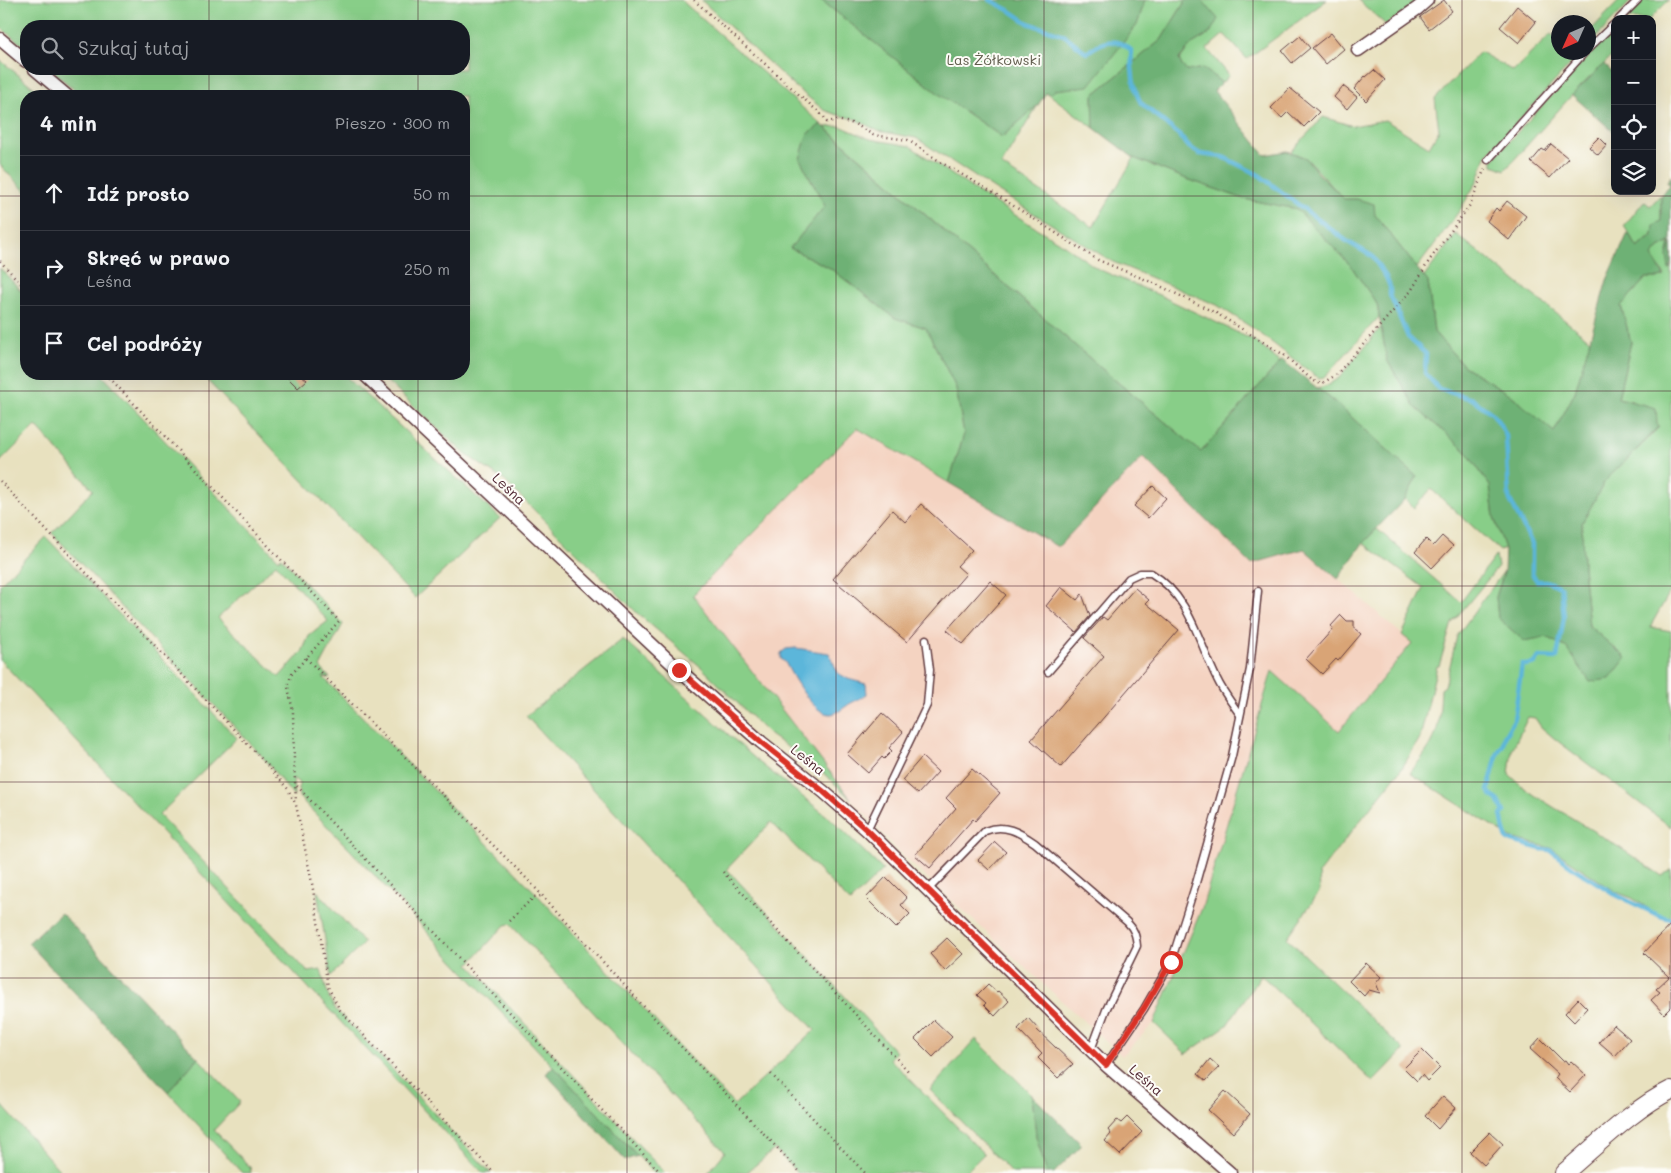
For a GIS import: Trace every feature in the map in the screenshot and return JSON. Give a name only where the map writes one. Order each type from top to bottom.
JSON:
[{"type":"main road","points":[[1564,1173],[1633,1115],[1671,1090]]},
{"type":"street","points":[[1358,50],[1427,0]]},
{"type":"street","points":[[0,39],[20,56]]},
{"type":"street","points":[[42,75],[60,90]]},
{"type":"street","name":"Leśna","points":[[370,380],[679,670],[761,742],[824,792],[867,830],[1106,1065],[1230,1173]]},
{"type":"lane","points":[[1623,15],[1638,0]]},
{"type":"lane","points":[[1596,41],[1611,27]]},
{"type":"lane","points":[[1488,160],[1578,60]]},
{"type":"lane","points":[[1048,672],[1129,578],[1140,572],[1151,572],[1174,592],[1187,609],[1217,679],[1240,714]]},
{"type":"lane","points":[[1106,1065],[1144,1008],[1171,962],[1196,883],[1232,756],[1250,669],[1258,592]]},
{"type":"lane","points":[[867,830],[927,705],[930,670],[926,639]]},
{"type":"lane","points":[[928,890],[985,830],[993,827],[1008,828],[1020,833],[1035,844],[1127,922],[1132,927],[1136,936],[1136,946],[1106,1010],[1091,1050]]},
{"type":"path","points":[[694,0],[824,117],[827,122],[837,120],[855,124],[873,135],[908,140],[1098,260],[1156,284],[1216,313],[1284,355],[1312,380],[1321,384],[1336,375],[1411,291],[1429,261],[1470,205],[1488,160]]},
{"type":"path","points":[[0,261],[20,283]]},
{"type":"path","points":[[112,380],[339,621],[306,658],[288,682],[293,712],[296,805],[312,883],[328,987],[340,1010],[494,1173]]},
{"type":"path","points":[[0,481],[270,768],[288,789],[296,805]]},
{"type":"path","points":[[306,658],[542,896],[801,1173]]},
{"type":"path","points":[[296,786],[661,1173]]},
{"type":"path","points":[[723,872],[910,1073]]},
{"type":"path","points":[[509,921],[534,897],[542,896]]},
{"type":"path","points":[[771,1074],[865,1173]]},
{"type":"shaded area","points":[[857,428],[1143,457],[1251,564],[1304,549],[1412,643],[1339,731],[1271,671],[1202,908],[1154,1023],[1122,1056],[901,854],[851,799],[693,595]]},
{"type":"green space","points":[[0,0],[681,0],[821,124],[807,136],[800,159],[825,206],[790,248],[830,268],[895,318],[926,328],[956,388],[964,435],[949,483],[857,428],[693,595],[851,799],[820,770],[770,735],[701,667],[638,614],[505,481],[465,454],[385,380],[470,380],[470,90],[75,90],[57,75],[470,75],[470,20],[20,20],[20,43],[0,27]]},
{"type":"green space","points":[[701,0],[821,0],[939,94],[1002,137],[1038,105],[1001,165],[1093,227],[1134,158],[1244,199],[1297,209],[1351,266],[1377,304],[1379,317],[1325,377],[1318,378],[1257,331],[1217,305],[1113,262],[997,191],[916,138],[878,131],[855,119],[824,110],[793,85]]},
{"type":"green space","name":"Las Żółkowski","points":[[821,0],[1145,0],[1137,25],[1089,86],[1055,90],[1050,95],[1046,93],[1038,105],[1002,137],[939,94]]},
{"type":"green space","points":[[1145,0],[1186,0],[1161,40],[1093,95],[1094,128],[1050,95],[1055,90],[1089,85],[1137,25]]},
{"type":"green space","points":[[1186,0],[1202,0],[1218,19],[1210,33],[1192,44],[1179,59],[1182,66],[1188,71],[1203,68],[1222,83],[1214,91],[1265,155],[1287,151],[1306,158],[1344,199],[1357,199],[1374,204],[1375,215],[1428,282],[1434,332],[1464,366],[1511,395],[1554,432],[1575,392],[1607,280],[1628,233],[1638,248],[1653,235],[1654,225],[1661,221],[1661,197],[1670,185],[1667,181],[1671,176],[1671,267],[1669,269],[1667,256],[1670,242],[1659,248],[1652,256],[1664,276],[1646,278],[1621,306],[1631,342],[1618,398],[1656,408],[1657,424],[1659,427],[1605,481],[1582,523],[1583,567],[1589,626],[1626,658],[1610,679],[1590,682],[1567,648],[1546,637],[1524,641],[1498,618],[1496,597],[1504,573],[1505,549],[1494,517],[1490,486],[1466,451],[1415,407],[1387,360],[1377,304],[1351,266],[1297,209],[1244,199],[1184,178],[1134,158],[1094,128],[1093,95],[1161,40]]},
{"type":"green space","points":[[1202,0],[1327,0],[1247,59],[1224,34],[1207,49],[1229,75],[1222,83],[1203,68],[1188,71],[1179,60],[1192,44],[1210,33]]},
{"type":"green space","points":[[1358,0],[1420,0],[1386,25]]},
{"type":"green space","points":[[1620,0],[1632,0],[1618,15],[1611,15],[1611,22],[1596,38],[1596,25]]},
{"type":"green space","points":[[1642,0],[1669,0],[1654,15],[1627,15]]},
{"type":"green space","points":[[1611,31],[1611,57],[1572,95],[1505,170],[1493,165],[1493,160],[1503,148],[1584,60],[1596,60],[1596,48]]},
{"type":"green space","points":[[1551,34],[1551,60],[1575,60],[1486,156],[1478,180],[1460,210],[1417,268],[1375,215],[1357,199],[1344,199],[1306,158],[1291,152],[1323,117],[1353,126],[1385,120],[1429,147],[1439,130],[1435,99],[1480,52],[1513,71]]},
{"type":"green space","points":[[0,60],[37,90],[20,90],[20,186],[0,165]]},
{"type":"green space","points":[[1604,64],[1611,71],[1611,129],[1572,95]]},
{"type":"green space","points":[[821,124],[1109,375],[1201,452],[1282,360],[1336,403],[1417,477],[1405,499],[1363,543],[1338,579],[1304,549],[1251,564],[1143,457],[1058,547],[949,483],[964,434],[956,388],[926,328],[895,318],[830,268],[790,248],[825,206],[800,159],[807,135]]},
{"type":"green space","points":[[840,126],[870,139],[910,146],[979,193],[1064,245],[1098,269],[1159,295],[1253,340],[1280,362],[1201,452],[1109,375],[825,127]]},
{"type":"green space","points":[[1671,184],[1661,197],[1661,221],[1653,234],[1638,248],[1624,226],[1644,201],[1650,206]]},
{"type":"green space","points":[[1456,234],[1591,341],[1575,392],[1554,433],[1511,395],[1464,366],[1434,332],[1428,282],[1424,277]]},
{"type":"green space","points":[[1671,242],[1671,590],[1650,627],[1671,631],[1671,827],[1555,739],[1541,727],[1535,718],[1528,717],[1512,750],[1509,774],[1536,796],[1605,838],[1662,876],[1671,869],[1671,919],[1660,916],[1632,898],[1616,892],[1551,848],[1511,838],[1410,773],[1434,739],[1439,717],[1441,689],[1445,686],[1457,636],[1504,571],[1496,597],[1498,618],[1568,648],[1626,658],[1589,626],[1583,567],[1582,523],[1605,481],[1655,432],[1632,401],[1618,398],[1631,342],[1621,306],[1646,278],[1665,276],[1652,256],[1659,248]]},
{"type":"green space","points":[[0,268],[20,290],[20,380],[107,380],[279,560],[281,557],[343,624],[320,667],[330,678],[323,677],[528,885],[734,1105],[815,1030],[526,716],[623,639],[760,763],[832,820],[883,870],[850,902],[771,822],[727,869],[896,1052],[890,1059],[984,1154],[965,1173],[797,1173],[775,1149],[746,1173],[708,1173],[725,1152],[510,924],[505,925],[469,964],[665,1173],[654,1173],[299,797],[299,783],[293,778],[294,797],[262,756],[52,533],[93,490],[36,426],[0,462]],"holes":[[[276,564],[328,621],[309,636],[302,652],[279,677],[218,618]]]},
{"type":"green space","points":[[1381,327],[1387,360],[1415,407],[1466,451],[1490,486],[1494,517],[1505,549],[1500,551],[1431,489],[1414,508],[1405,499],[1417,477],[1317,388],[1339,378]]},
{"type":"green space","points":[[207,380],[350,380],[500,518],[415,598]]},
{"type":"green space","points":[[1377,529],[1461,602],[1496,555],[1498,567],[1452,623],[1439,666],[1437,666],[1420,738],[1402,768],[1319,873],[1320,891],[1287,938],[1404,1050],[1373,1082],[1261,975],[1227,1025],[1186,1054],[1154,1023],[1202,908],[1272,671],[1339,731],[1412,643],[1402,635],[1424,588],[1363,543]]},
{"type":"green space","points":[[46,537],[237,738],[159,815],[308,972],[321,970],[329,998],[336,1010],[491,1173],[483,1173],[0,660],[0,584]]},
{"type":"green space","points":[[317,891],[364,943],[331,976]]},
{"type":"green space","points":[[61,913],[198,1058],[168,1092],[28,943]]},
{"type":"green space","points":[[976,1039],[1032,1095],[1036,1136],[1047,1173],[1012,1173],[930,1090]]},
{"type":"green space","points":[[198,1058],[240,1102],[214,1130],[250,1167],[251,1173],[242,1173],[168,1092]]},
{"type":"green space","points":[[553,1066],[638,1156],[625,1160],[546,1074]]},
{"type":"green space","points":[[1032,1095],[1082,1145],[1054,1173],[1047,1173],[1036,1136]]},
{"type":"green space","points":[[0,1103],[62,1173],[0,1173]]},
{"type":"water","points":[[796,648],[829,653],[838,673],[848,679],[866,684],[867,694],[836,713],[823,712],[810,701],[785,662],[781,659],[781,653],[786,649]]},
{"type":"building","points":[[1444,0],[1452,11],[1429,29],[1420,17]]},
{"type":"building","points":[[1517,6],[1536,22],[1519,43],[1500,27]]},
{"type":"building","points":[[1331,33],[1344,49],[1326,64],[1312,48]]},
{"type":"building","points":[[1300,36],[1310,48],[1292,63],[1282,51]]},
{"type":"building","points":[[1374,70],[1385,80],[1366,101],[1354,89],[1365,76]]},
{"type":"building","points":[[1343,86],[1357,97],[1347,109],[1334,97]]},
{"type":"building","points":[[1290,88],[1319,112],[1304,127],[1288,112],[1282,118],[1271,108]]},
{"type":"building","points":[[1599,137],[1607,145],[1598,155],[1589,147]]},
{"type":"building","points":[[1551,144],[1568,158],[1550,178],[1531,162],[1542,149],[1545,151]]},
{"type":"building","points":[[1507,201],[1526,216],[1509,240],[1487,221],[1496,208],[1499,211]]},
{"type":"building","points":[[290,380],[307,380],[298,388]]},
{"type":"building","points":[[1153,486],[1166,498],[1148,518],[1134,506]]},
{"type":"building","points":[[921,504],[972,550],[957,566],[966,574],[907,642],[833,579],[892,510],[905,522]]},
{"type":"building","points":[[1442,536],[1453,546],[1432,568],[1415,552],[1426,539],[1433,546]]},
{"type":"building","points":[[990,581],[1006,595],[963,644],[947,630]]},
{"type":"building","points":[[1061,587],[1077,600],[1082,594],[1090,616],[1076,632],[1046,606]]},
{"type":"building","points":[[1135,588],[1149,600],[1146,603],[1179,630],[1061,767],[1031,740],[1104,656],[1084,638],[1103,617],[1107,620]]},
{"type":"building","points":[[1341,615],[1347,621],[1354,621],[1354,628],[1361,634],[1338,661],[1336,659],[1322,674],[1306,659],[1333,629],[1331,626]]},
{"type":"building","points":[[882,713],[903,732],[889,748],[892,751],[884,759],[882,757],[868,773],[847,754]]},
{"type":"building","points":[[922,757],[938,772],[918,794],[902,780]]},
{"type":"building","points":[[972,769],[1000,793],[975,821],[973,819],[930,868],[915,855],[956,808],[946,798]]},
{"type":"building","points":[[995,842],[1006,852],[989,870],[978,860]]},
{"type":"building","points":[[886,877],[907,898],[901,905],[910,914],[896,928],[866,898]]},
{"type":"building","points":[[1671,924],[1671,1007],[1664,1014],[1651,1000],[1660,992],[1656,989],[1669,977],[1644,953]]},
{"type":"building","points":[[947,938],[963,954],[945,971],[930,954]]},
{"type":"building","points":[[1366,963],[1381,977],[1376,983],[1380,993],[1369,990],[1364,996],[1349,981]]},
{"type":"building","points":[[988,984],[1009,1001],[995,1016],[984,1005],[986,1003],[977,995]]},
{"type":"building","points":[[1578,999],[1587,1008],[1574,1022],[1565,1013]]},
{"type":"building","points":[[1028,1018],[1037,1030],[1073,1064],[1058,1078],[1038,1058],[1042,1054],[1018,1029]]},
{"type":"building","points":[[934,1020],[952,1037],[933,1057],[915,1039]]},
{"type":"building","points":[[1614,1025],[1630,1039],[1615,1056],[1599,1042]]},
{"type":"building","points":[[1540,1038],[1563,1061],[1565,1060],[1568,1064],[1571,1061],[1586,1075],[1570,1092],[1555,1078],[1558,1074],[1530,1049]]},
{"type":"building","points":[[1422,1050],[1440,1068],[1427,1081],[1422,1075],[1417,1081],[1404,1068]]},
{"type":"building","points":[[1210,1059],[1219,1067],[1206,1081],[1198,1074]]},
{"type":"building","points":[[1225,1091],[1250,1114],[1233,1133],[1208,1110]]},
{"type":"building","points":[[1443,1096],[1456,1108],[1438,1129],[1425,1116]]},
{"type":"building","points":[[1127,1117],[1142,1132],[1120,1155],[1105,1141],[1111,1134],[1108,1130],[1117,1120],[1121,1123]]},
{"type":"building","points":[[1490,1132],[1503,1144],[1484,1165],[1470,1152]]},
{"type":"waterway","points":[[990,0],[1028,23],[1064,35],[1087,53],[1108,42],[1119,43],[1131,50],[1134,84],[1141,103],[1178,134],[1189,147],[1200,154],[1223,157],[1259,175],[1348,242],[1372,256],[1386,277],[1390,287],[1390,295],[1408,337],[1426,354],[1425,373],[1439,389],[1472,399],[1493,414],[1506,436],[1509,498],[1532,544],[1532,574],[1537,581],[1546,581],[1561,587],[1564,617],[1557,658],[1539,657],[1535,663],[1522,664],[1514,720],[1498,752],[1488,790],[1498,800],[1504,812],[1501,815],[1508,840],[1550,850],[1575,869],[1618,896],[1660,916],[1671,919]]},
{"type":"route","points":[[679,670],[761,742],[824,792],[867,830],[1106,1065],[1144,1008],[1171,962]]}]
